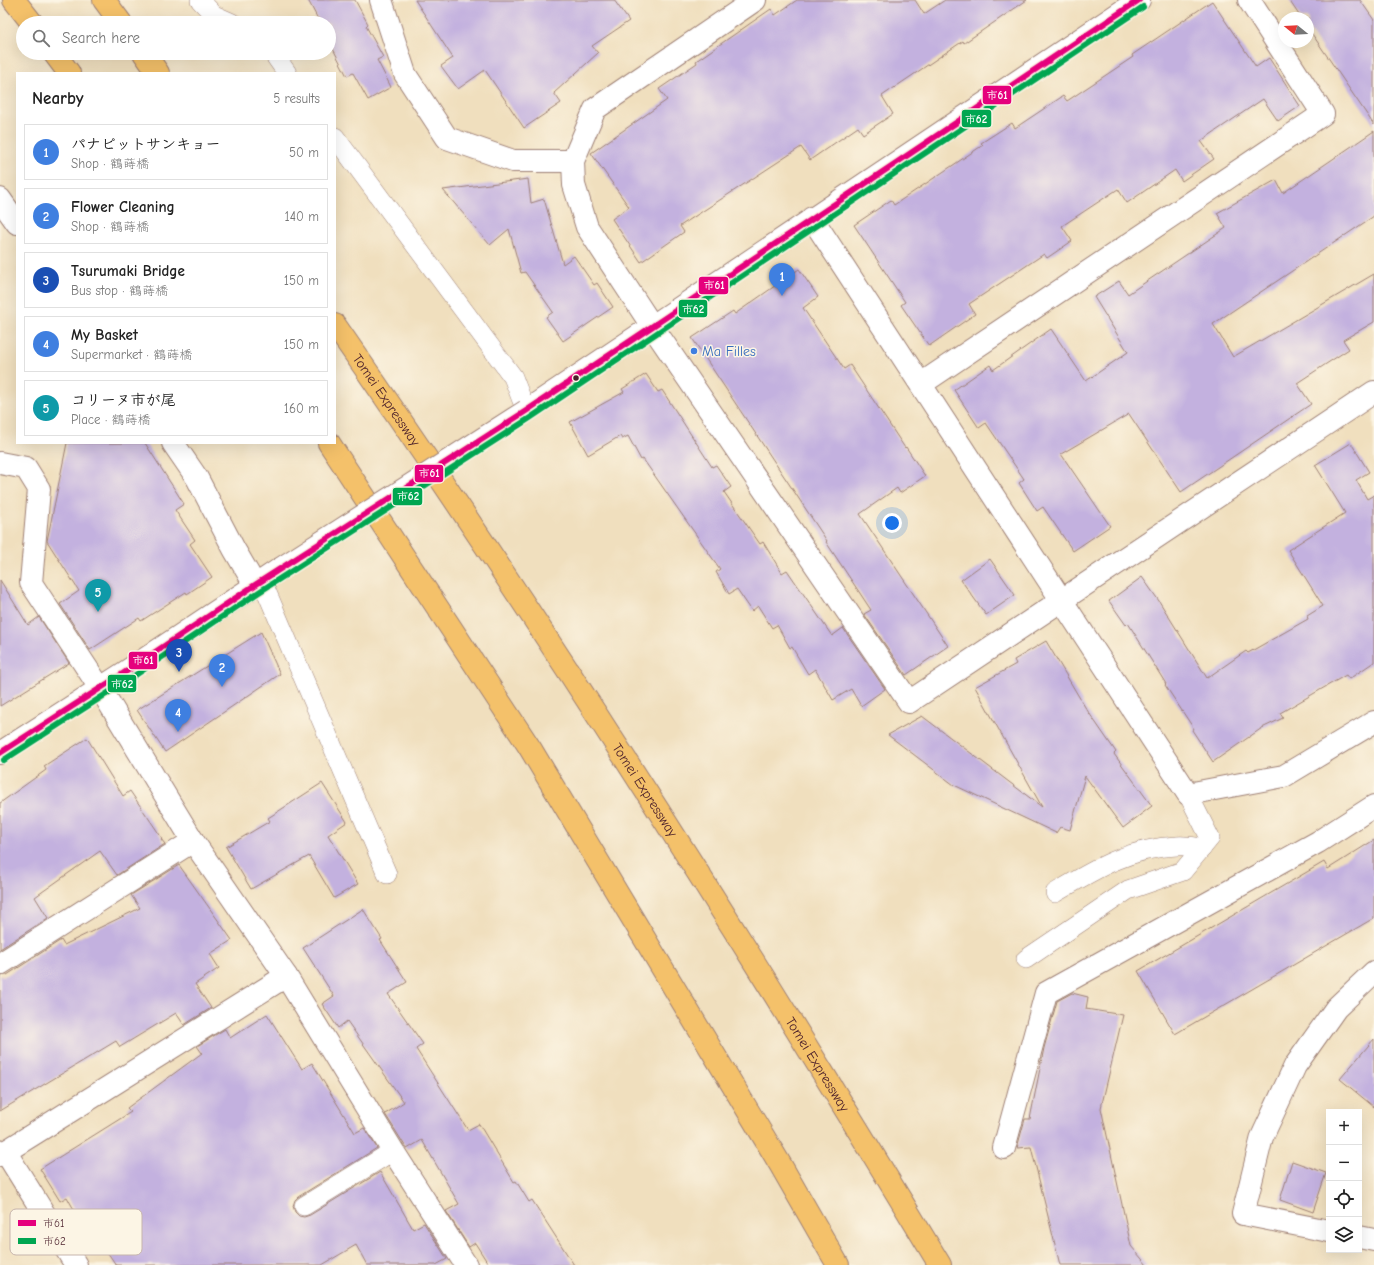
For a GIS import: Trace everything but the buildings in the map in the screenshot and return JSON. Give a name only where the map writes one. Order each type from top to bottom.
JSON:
[{"type":"highway","points":[[14,0],[27,16]]},
{"type":"highway","points":[[104,0],[117,16]]},
{"type":"highway","points":[[60,60],[69,72]]},
{"type":"highway","points":[[149,60],[157,72]]},
{"type":"highway","name":"Tomei Expressway","points":[[336,326],[380,389],[538,625],[661,814],[860,1132],[940,1265]]},
{"type":"highway","points":[[330,444],[530,748],[780,1164],[838,1265]]},
{"type":"street","points":[[381,0],[405,74],[446,138],[513,161],[573,162]]},
{"type":"street","points":[[755,0],[595,109],[573,162],[574,185],[587,227],[652,326],[909,702],[1374,392]]},
{"type":"street","points":[[0,753],[280,569],[526,411],[1139,0]]},
{"type":"street","points":[[921,384],[1323,114],[1249,0]]},
{"type":"street","points":[[0,199],[16,222]]},
{"type":"street","points":[[812,218],[1188,794],[1284,776],[1374,722]]},
{"type":"street","points":[[174,444],[197,478],[234,549],[259,583]]},
{"type":"street","points":[[0,463],[26,468],[40,489],[31,583],[100,688],[193,841],[286,976],[393,1151],[466,1265]]},
{"type":"street","points":[[1004,1148],[1046,993],[1318,842],[1374,806]]},
{"type":"street","points":[[0,964],[193,841]]},
{"type":"street","points":[[1326,1230],[1243,1214],[1262,1137],[1295,1066],[1336,1008],[1374,972]]},
{"type":"street","points":[[40,1209],[3,1153],[286,976]]},
{"type":"street","points":[[1362,1238],[1374,1240]]},
{"type":"street","points":[[69,1255],[76,1265]]},
{"type":"lane","points":[[200,0],[216,16]]},
{"type":"lane","points":[[277,60],[286,72]]},
{"type":"lane","points":[[336,138],[513,377],[526,411]]},
{"type":"lane","points":[[259,583],[387,874]]},
{"type":"lane","points":[[1026,959],[1128,890],[1184,871],[1210,838],[1188,794]]},
{"type":"lane","points":[[1055,893],[1098,867],[1139,851],[1178,846],[1202,848]]},
{"type":"lane","points":[[304,1206],[393,1151]]},
{"type":"transit line","name":"市61","points":[[0,753],[124,673],[255,585],[526,411],[1139,0]]},
{"type":"transit line","name":"市62","points":[[4,760],[128,680],[259,592],[530,418],[1143,7]]},
{"type":"place","name":"パナピットサンキョー","points":[[782,296]]},
{"type":"place","name":"Ma Filles","points":[[694,351]]},
{"type":"place","name":"コリーヌ市が尾","points":[[98,612]]},
{"type":"place","name":"Tsurumaki Bridge","points":[[179,672]]},
{"type":"place","name":"Flower Cleaning","points":[[222,687]]},
{"type":"place","name":"My Basket","points":[[178,732]]}]
